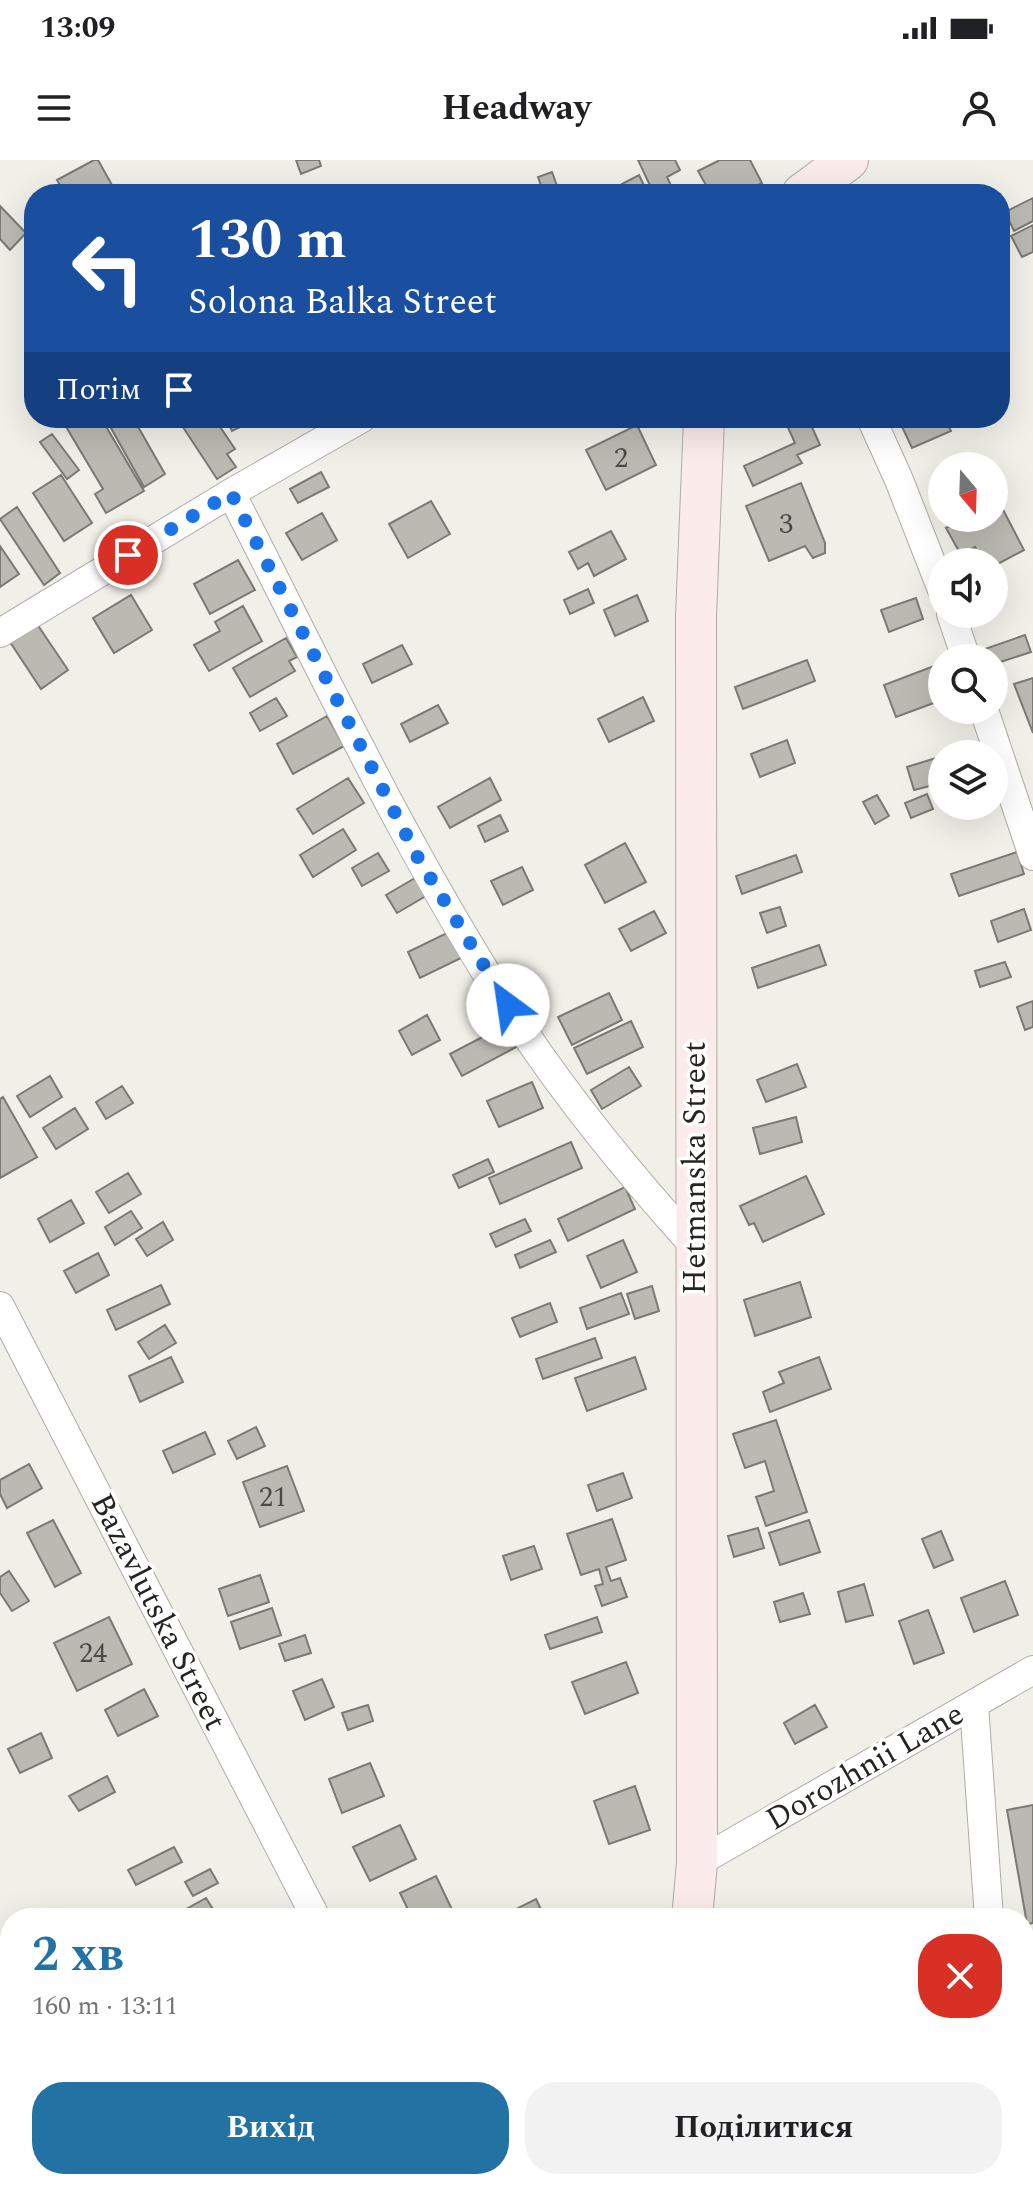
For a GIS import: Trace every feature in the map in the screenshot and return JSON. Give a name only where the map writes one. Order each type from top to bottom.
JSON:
[{"type":"street","points":[[816,184],[848,160]]},
{"type":"street","points":[[0,633],[345,428]]},
{"type":"street","name":"Hetmanska Street","points":[[693,1908],[697,1863],[696,616],[704,428]]},
{"type":"street","points":[[876,428],[928,554]]},
{"type":"street","points":[[231,493],[417,856],[523,1030],[617,1160],[695,1247]]},
{"type":"street","points":[[989,724],[1033,856]]},
{"type":"street","name":"Bazavlutska Street","points":[[0,1306],[311,1908]]},
{"type":"street","name":"Dorozhnii Lane","points":[[697,1863],[1033,1670]]},
{"type":"street","points":[[974,1705],[988,1908]]},
{"type":"building","points":[[98,160],[111,184],[59,184],[57,180]]},
{"type":"building","points":[[296,160],[319,160],[321,166],[301,174]]},
{"type":"building","points":[[638,160],[675,160],[680,170],[667,177],[670,184],[649,184]]},
{"type":"building","points":[[720,160],[750,160],[762,183],[705,184],[698,171]]},
{"type":"building","points":[[552,172],[556,184],[540,184],[538,177]]},
{"type":"building","points":[[639,175],[643,184],[622,184]]},
{"type":"building","points":[[1033,198],[1033,221],[1014,231],[1010,210]]},
{"type":"building","points":[[0,206],[24,231],[24,235],[10,250],[0,239]]},
{"type":"building","points":[[1033,225],[1033,252],[1022,257],[1011,236]]},
{"type":"building","points":[[67,428],[107,428],[144,491],[106,513],[95,494],[103,489]]},
{"type":"building","points":[[111,428],[139,428],[165,474],[144,487]]},
{"type":"building","points":[[184,428],[221,428],[235,449],[227,454],[236,467],[217,479]]},
{"type":"building","points":[[631,428],[638,428],[656,465],[606,490],[586,450]]},
{"type":"building","points":[[788,428],[812,428],[820,445],[797,455],[802,463],[753,486],[744,466],[795,443]]},
{"type":"building","points":[[903,428],[950,428],[951,431],[912,448]]},
{"type":"building","points":[[52,434],[79,470],[67,479],[40,442]]},
{"type":"building","points":[[321,472],[329,487],[298,503],[290,489]]},
{"type":"building","points":[[61,475],[92,523],[64,541],[33,493]]},
{"type":"building","points":[[801,483],[825,543],[825,553],[813,558],[805,546],[769,561],[746,506]]},
{"type":"building","points":[[431,501],[450,534],[408,558],[389,524]]},
{"type":"building","points":[[17,507],[60,573],[44,585],[0,519]]},
{"type":"building","points":[[322,513],[337,540],[302,560],[286,533]]},
{"type":"building","points":[[1008,519],[1024,550],[1008,559],[1008,548],[957,548],[948,532],[1008,532]]},
{"type":"building","points":[[611,531],[626,559],[594,576],[588,563],[578,569],[569,552]]},
{"type":"building","points":[[0,546],[19,574],[0,587]]},
{"type":"building","points":[[238,560],[255,590],[210,614],[194,584]]},
{"type":"building","points":[[588,589],[594,603],[570,614],[564,600]]},
{"type":"building","points":[[131,595],[152,630],[114,653],[93,618]]},
{"type":"building","points":[[637,595],[648,621],[615,636],[604,610]]},
{"type":"building","points":[[916,598],[923,619],[889,632],[881,610]]},
{"type":"building","points":[[243,606],[262,641],[209,671],[194,645],[220,631],[215,622]]},
{"type":"building","points":[[37,624],[68,670],[41,689],[10,642]]},
{"type":"building","points":[[1025,635],[1031,652],[1008,659],[1008,644],[999,644]]},
{"type":"building","points":[[286,638],[297,657],[289,661],[295,671],[250,697],[233,668]]},
{"type":"building","points":[[402,645],[412,664],[372,683],[363,664]]},
{"type":"building","points":[[807,660],[815,681],[743,709],[735,687]]},
{"type":"building","points":[[928,668],[928,705],[896,717],[884,685]]},
{"type":"building","points":[[1033,678],[1033,733],[1014,684]]},
{"type":"building","points":[[643,697],[654,721],[609,742],[598,719]]},
{"type":"building","points":[[276,698],[287,716],[260,731],[250,713]]},
{"type":"building","points":[[438,705],[448,723],[410,742],[401,724]]},
{"type":"building","points":[[327,716],[344,746],[293,774],[277,744]]},
{"type":"building","points":[[787,740],[795,763],[760,777],[751,754]]},
{"type":"building","points":[[928,760],[928,786],[914,790],[907,767]]},
{"type":"building","points":[[348,778],[364,803],[313,834],[297,809]]},
{"type":"building","points":[[490,778],[501,800],[450,828],[438,807]]},
{"type":"building","points":[[927,794],[928,811],[911,818],[905,803]]},
{"type":"building","points":[[877,795],[889,816],[875,824],[863,802]]},
{"type":"building","points":[[500,815],[508,831],[485,842],[478,826]]},
{"type":"building","points":[[343,829],[356,850],[313,877],[300,855]]},
{"type":"building","points":[[625,843],[646,882],[605,903],[585,865]]},
{"type":"building","points":[[1017,852],[1024,874],[959,896],[951,874]]},
{"type":"building","points":[[378,853],[389,871],[362,886],[352,868]]},
{"type":"building","points":[[796,855],[802,872],[742,894],[736,876]]},
{"type":"building","points":[[522,867],[533,890],[503,905],[491,881]]},
{"type":"building","points":[[415,878],[426,896],[397,913],[386,895]]},
{"type":"building","points":[[780,907],[786,926],[767,933],[760,913]]},
{"type":"building","points":[[1024,909],[1031,930],[998,942],[991,921]]},
{"type":"building","points":[[654,911],[666,933],[631,951],[619,929]]},
{"type":"building","points":[[449,932],[461,958],[420,978],[408,952]]},
{"type":"building","points":[[819,945],[826,965],[758,988],[752,968]]},
{"type":"building","points":[[1005,962],[1011,977],[980,987],[975,971]]},
{"type":"building","points":[[609,993],[622,1020],[572,1045],[558,1017]]},
{"type":"building","points":[[1033,1001],[1033,1027],[1025,1030],[1017,1007]]},
{"type":"building","points":[[427,1015],[440,1040],[412,1055],[399,1031]]},
{"type":"building","points":[[631,1021],[643,1047],[587,1074],[574,1048]]},
{"type":"building","points":[[507,1024],[518,1046],[462,1076],[450,1054]]},
{"type":"building","points":[[797,1064],[806,1087],[766,1102],[757,1080]]},
{"type":"building","points":[[629,1067],[641,1086],[602,1109],[591,1090]]},
{"type":"building","points":[[50,1076],[62,1097],[30,1117],[17,1096]]},
{"type":"building","points":[[532,1082],[543,1108],[499,1127],[487,1101]]},
{"type":"building","points":[[122,1086],[133,1103],[106,1119],[96,1102]]},
{"type":"building","points":[[3,1097],[37,1157],[0,1178],[0,1099]]},
{"type":"building","points":[[75,1108],[88,1129],[56,1149],[43,1128]]},
{"type":"building","points":[[796,1117],[802,1142],[760,1154],[753,1128]]},
{"type":"building","points":[[571,1142],[582,1168],[500,1204],[489,1178]]},
{"type":"building","points":[[488,1159],[494,1172],[459,1188],[453,1175]]},
{"type":"building","points":[[128,1173],[141,1194],[109,1213],[96,1192]]},
{"type":"building","points":[[806,1176],[824,1214],[763,1242],[754,1223],[749,1225],[740,1206]]},
{"type":"building","points":[[625,1187],[635,1209],[568,1241],[558,1219]]},
{"type":"building","points":[[71,1200],[84,1223],[50,1242],[38,1219]]},
{"type":"building","points":[[131,1211],[142,1228],[115,1245],[105,1227]]},
{"type":"building","points":[[525,1219],[531,1231],[496,1247],[490,1234]]},
{"type":"building","points":[[163,1222],[173,1240],[147,1256],[136,1239]]},
{"type":"building","points":[[550,1240],[556,1252],[520,1268],[515,1255]]},
{"type":"building","points":[[623,1240],[637,1272],[601,1288],[587,1256]]},
{"type":"building","points":[[98,1253],[109,1275],[76,1293],[64,1271]]},
{"type":"building","points":[[800,1282],[811,1317],[755,1336],[744,1300]]},
{"type":"building","points":[[161,1285],[170,1304],[116,1330],[107,1310]]},
{"type":"building","points":[[652,1286],[659,1311],[635,1319],[627,1294]]},
{"type":"building","points":[[621,1293],[629,1314],[587,1329],[580,1308]]},
{"type":"building","points":[[550,1303],[557,1322],[520,1337],[512,1318]]},
{"type":"building","points":[[165,1325],[176,1343],[149,1359],[138,1342]]},
{"type":"building","points":[[595,1338],[602,1358],[543,1379],[536,1359]]},
{"type":"building","points":[[171,1357],[183,1382],[140,1402],[129,1376]]},
{"type":"building","points":[[635,1357],[646,1389],[587,1411],[575,1378]]},
{"type":"building","points":[[819,1357],[831,1389],[770,1412],[763,1392],[784,1383],[779,1372]]},
{"type":"building","points":[[776,1420],[807,1512],[766,1526],[756,1497],[774,1491],[765,1461],[745,1468],[733,1434]]},
{"type":"building","points":[[256,1427],[265,1446],[237,1459],[228,1441]]},
{"type":"building","points":[[205,1432],[215,1454],[173,1473],[163,1451]]},
{"type":"building","points":[[29,1464],[42,1488],[7,1508],[0,1494],[0,1480]]},
{"type":"building","points":[[287,1466],[304,1511],[260,1527],[243,1482]]},
{"type":"building","points":[[623,1473],[632,1498],[597,1511],[588,1485]]},
{"type":"building","points":[[612,1519],[626,1560],[606,1567],[611,1581],[620,1578],[627,1597],[602,1606],[595,1586],[603,1584],[599,1569],[581,1575],[567,1534]]},
{"type":"building","points":[[53,1520],[81,1573],[55,1587],[27,1533]]},
{"type":"building","points":[[809,1520],[820,1552],[780,1565],[769,1533]]},
{"type":"building","points":[[758,1528],[764,1548],[734,1557],[728,1536]]},
{"type":"building","points":[[941,1531],[953,1560],[934,1568],[922,1539]]},
{"type":"building","points":[[534,1546],[542,1569],[511,1580],[503,1556]]},
{"type":"building","points":[[9,1571],[29,1601],[12,1611],[0,1593],[0,1577]]},
{"type":"building","points":[[260,1575],[269,1602],[228,1616],[219,1589]]},
{"type":"building","points":[[1005,1581],[1018,1615],[974,1632],[961,1598]]},
{"type":"building","points":[[864,1584],[873,1615],[846,1622],[838,1592]]},
{"type":"building","points":[[803,1593],[810,1614],[780,1622],[774,1602]]},
{"type":"building","points":[[272,1608],[281,1635],[240,1649],[231,1622]]},
{"type":"building","points":[[928,1610],[944,1653],[914,1664],[899,1621]]},
{"type":"building","points":[[109,1617],[132,1664],[77,1691],[54,1643]]},
{"type":"building","points":[[597,1617],[602,1632],[550,1649],[545,1635]]},
{"type":"building","points":[[305,1635],[311,1653],[285,1661],[279,1644]]},
{"type":"building","points":[[626,1662],[638,1693],[585,1714],[572,1682]]},
{"type":"building","points":[[322,1679],[334,1707],[305,1720],[293,1691]]},
{"type":"building","points":[[144,1689],[158,1716],[118,1736],[105,1710]]},
{"type":"building","points":[[368,1705],[373,1721],[348,1730],[342,1713]]},
{"type":"building","points":[[815,1705],[827,1727],[795,1744],[784,1723]]},
{"type":"building","points":[[41,1733],[52,1758],[20,1773],[8,1749]]},
{"type":"building","points":[[370,1763],[384,1796],[342,1813],[329,1779]]},
{"type":"building","points":[[107,1776],[115,1792],[79,1811],[69,1796]]},
{"type":"building","points":[[635,1786],[650,1830],[609,1844],[594,1801]]},
{"type":"building","points":[[1033,1805],[1033,1908],[1024,1908],[1007,1810]]},
{"type":"building","points":[[400,1825],[416,1859],[370,1881],[353,1847]]},
{"type":"building","points":[[174,1847],[182,1862],[136,1885],[128,1870]]},
{"type":"building","points":[[210,1869],[218,1883],[193,1896],[185,1882]]},
{"type":"building","points":[[436,1876],[451,1908],[407,1908],[400,1893]]},
{"type":"building","points":[[206,1898],[212,1908],[188,1908]]},
{"type":"building","points":[[536,1899],[540,1908],[518,1908]]},
{"type":"route","points":[[128,555],[231,493],[417,856],[508,1005]]}]
